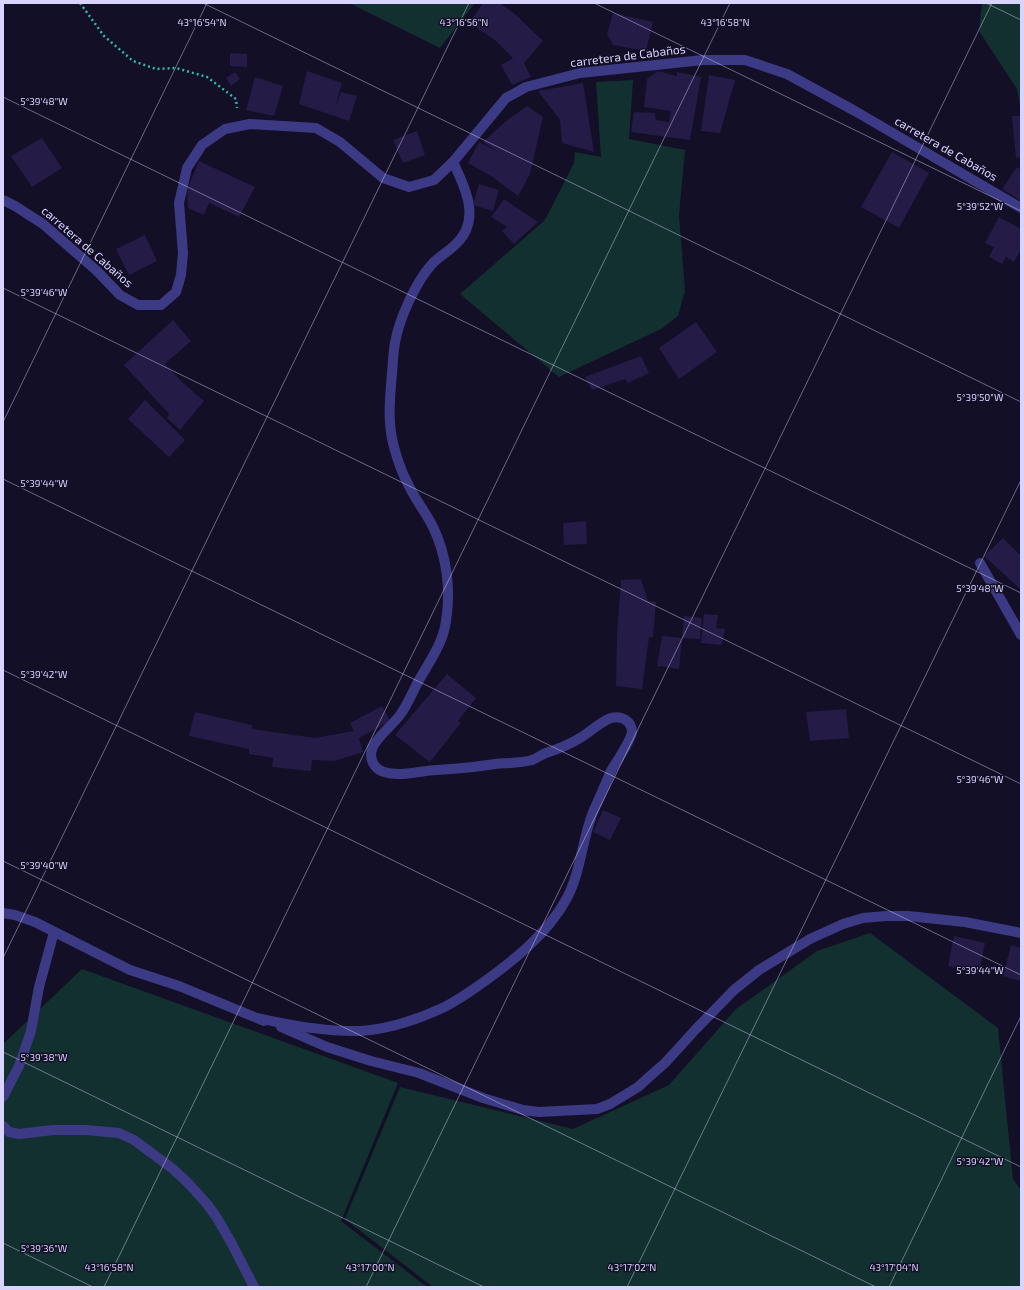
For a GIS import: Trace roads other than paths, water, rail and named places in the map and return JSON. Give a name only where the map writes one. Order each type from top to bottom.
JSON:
[{"type":"street","name":"carretera de Cabaños","points":[[3,200],[43,224],[97,271],[120,295],[138,305],[161,305],[176,292],[181,275],[183,253],[179,203],[187,168],[202,144],[225,129],[250,124],[316,128],[340,142],[383,178],[409,187],[434,180],[453,162],[506,98],[526,87],[580,73],[703,60],[745,60],[787,74],[855,111],[1021,208]]},
{"type":"street","points":[[258,1018],[328,1030],[364,1030],[384,1027],[402,1023],[441,1009],[458,1000],[503,968],[544,931],[567,898],[576,875],[592,816],[612,770],[630,739],[632,730],[629,722],[616,717],[608,719],[578,740],[532,760],[478,768],[396,774],[382,771],[376,767],[371,760],[374,744],[400,716],[435,653],[446,625],[448,590],[446,564],[433,528],[406,481],[394,448],[389,418],[394,351],[401,318],[426,271],[432,263],[456,244],[464,235],[468,226],[469,204],[466,191],[453,162]]},
{"type":"street","points":[[980,564],[1021,635]]},
{"type":"street","points":[[3,913],[15,915],[35,922],[130,970],[179,986],[327,1047],[371,1061],[419,1073],[483,1098],[518,1108],[539,1112],[597,1109],[610,1104],[638,1087],[665,1063],[734,990],[759,970],[810,939],[844,924],[863,918],[908,916],[965,922],[1021,933]]},
{"type":"street","points":[[3,1097],[19,1066],[32,1030],[39,987],[54,932]]},
{"type":"street","points":[[3,1126],[10,1132],[19,1134],[53,1130],[86,1130],[119,1133],[134,1140],[178,1174],[207,1204],[232,1244],[254,1287]]}]
